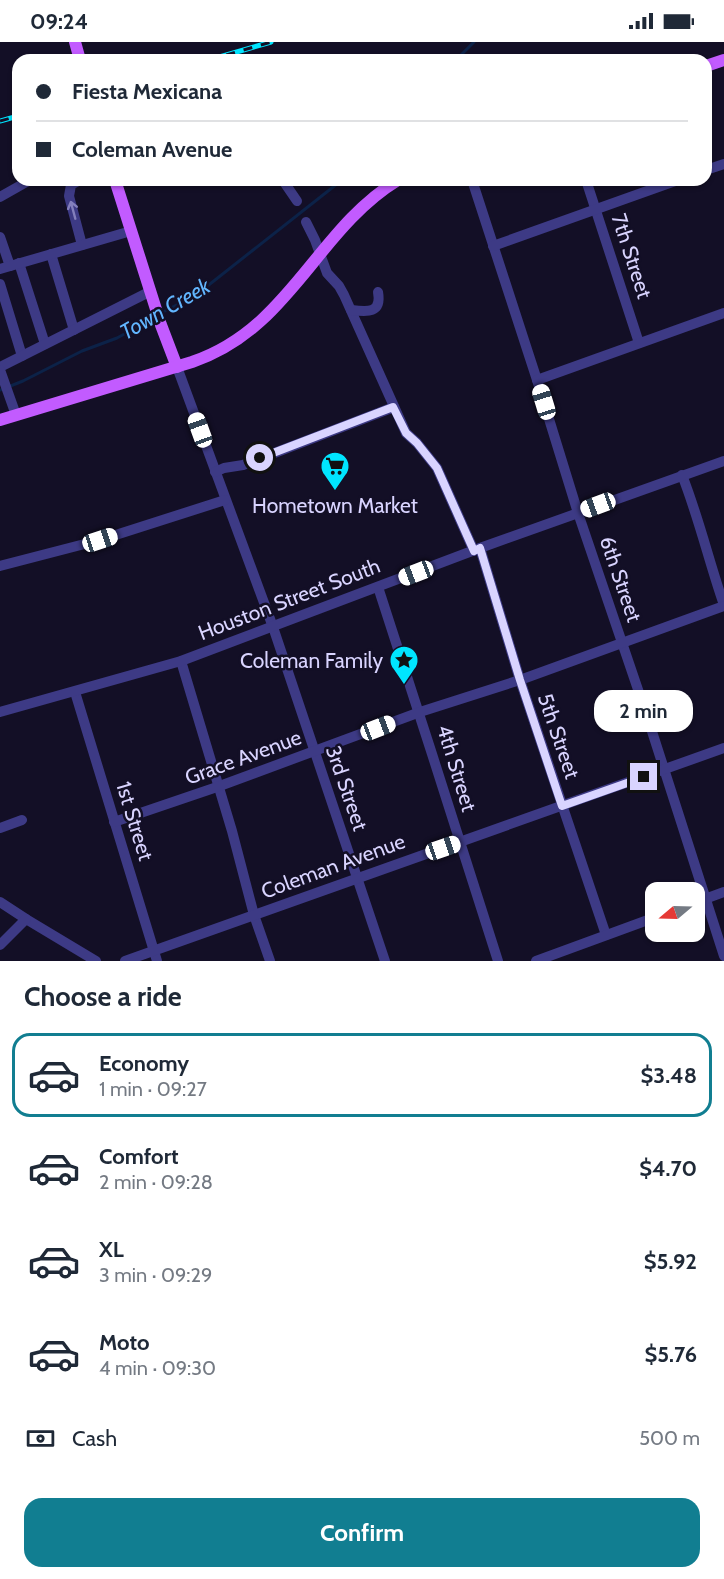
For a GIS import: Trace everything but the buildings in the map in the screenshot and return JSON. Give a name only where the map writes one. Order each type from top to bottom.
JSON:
[{"type":"main road","points":[[117,186],[161,325],[177,367]]},
{"type":"main road","points":[[0,420],[177,367],[222,350],[252,330],[277,307],[349,220],[388,186]]},
{"type":"street","points":[[0,197],[19,186]]},
{"type":"street","points":[[71,186],[69,196],[82,245]]},
{"type":"street","points":[[287,186],[297,201]]},
{"type":"street","name":"6th Street","points":[[474,186],[578,513],[623,643],[724,956]]},
{"type":"street","name":"7th Street","points":[[588,186],[639,343]]},
{"type":"street","points":[[493,246],[661,186]]},
{"type":"street","name":"5th Street","points":[[306,222],[327,273],[339,286],[351,310],[406,433],[437,468],[477,550],[606,935]]},
{"type":"street","points":[[10,266],[131,231]]},
{"type":"street","points":[[0,237],[10,266],[45,344]]},
{"type":"street","points":[[51,254],[74,330]]},
{"type":"street","points":[[0,284],[22,356]]},
{"type":"street","points":[[16,415],[1,372],[22,356],[151,291]]},
{"type":"street","points":[[351,310],[366,312],[376,308],[379,303],[378,292]]},
{"type":"street","points":[[537,380],[724,313]]},
{"type":"street","name":"3rd Street","points":[[177,367],[273,627],[385,961]]},
{"type":"street","points":[[215,472],[243,465],[393,407]]},
{"type":"street","name":"Houston Street South","points":[[0,712],[181,661],[477,550],[724,461]]},
{"type":"street","points":[[682,475],[692,500],[724,605]]},
{"type":"street","points":[[0,566],[100,540],[225,500]]},
{"type":"street","name":"4th Street","points":[[378,587],[420,712],[498,961]]},
{"type":"street","name":"Grace Avenue","points":[[114,822],[218,787],[420,712],[520,680],[724,605]]},
{"type":"street","points":[[181,661],[232,831],[254,915],[270,961]]},
{"type":"street","name":"1st Street","points":[[75,692],[156,956]]},
{"type":"street","name":"Coleman Avenue","points":[[125,961],[156,956],[254,915],[724,748]]},
{"type":"street","points":[[0,828],[22,820]]},
{"type":"street","points":[[706,899],[724,892]]},
{"type":"street","points":[[0,902],[96,961]]},
{"type":"street","points":[[0,945],[26,919]]},
{"type":"street","points":[[536,961],[645,921]]},
{"type":"waterway","name":"Town Creek","points":[[462,54],[474,42]]},
{"type":"waterway","name":"Town Creek","points":[[161,313],[196,295],[334,186]]},
{"type":"waterway","name":"Town Creek","points":[[0,390],[82,351],[117,338],[156,317]]},
{"type":"railway","points":[[230,54],[271,42]]},
{"type":"railway","points":[[0,121],[12,118]]},
{"type":"place","name":"Hometown Market","points":[[335,492]]},
{"type":"place","name":"Coleman Family","points":[[404,686]]},
{"type":"route","points":[[260,458],[393,407],[406,433],[437,468],[474,551],[480,548],[520,680],[562,806],[644,777]]}]
